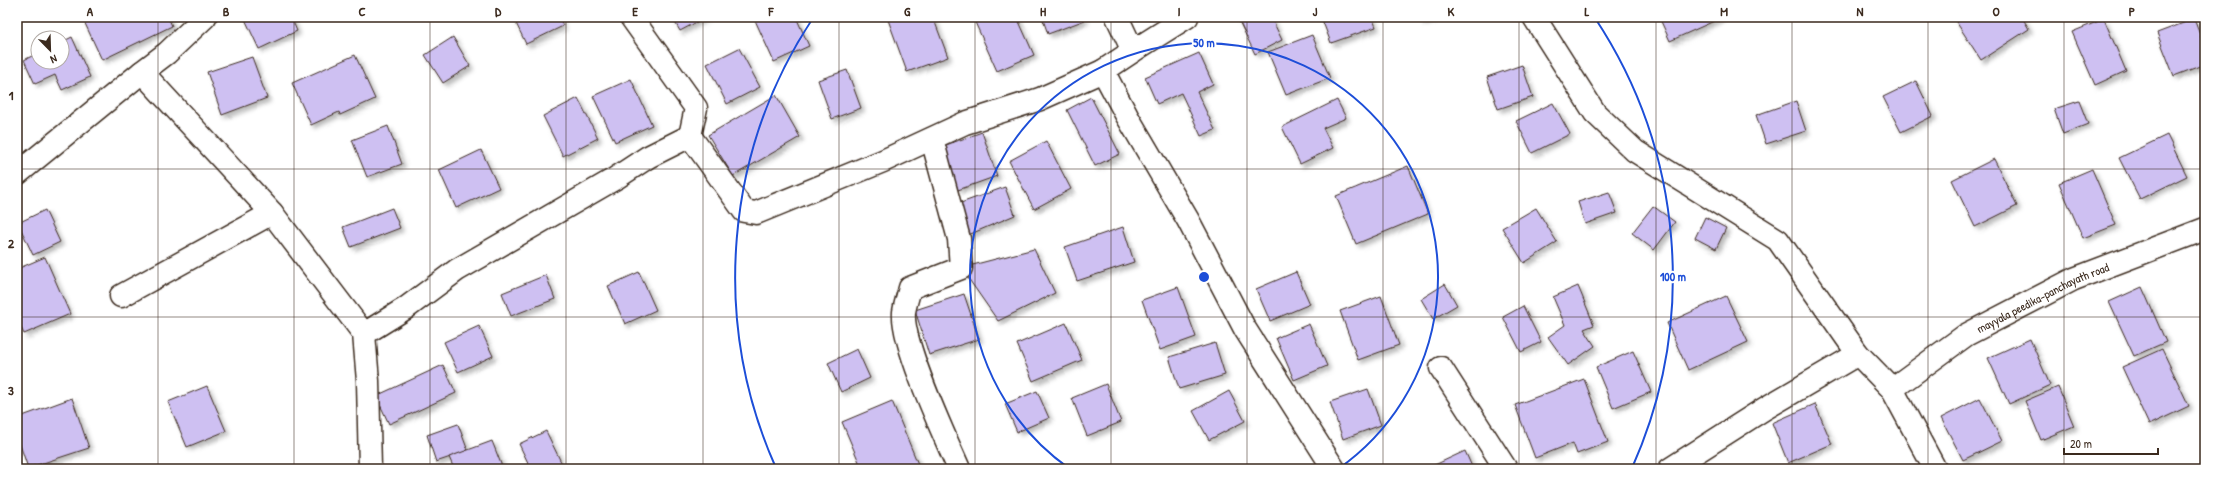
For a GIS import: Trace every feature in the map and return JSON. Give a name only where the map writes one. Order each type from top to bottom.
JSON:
[{"type":"street","points":[[17,174],[167,53],[205,17]]},
{"type":"street","points":[[631,17],[696,108],[690,136],[744,211],[756,213],[812,192],[965,123],[1040,98],[1103,71],[1187,17]]},
{"type":"street","points":[[1118,17],[1133,51]]},
{"type":"street","points":[[1534,17],[1595,113],[1635,151],[1778,240],[1858,354],[1892,389],[1936,469]]},
{"type":"street","points":[[1103,71],[1127,116],[1188,220],[1245,329],[1334,469]]},
{"type":"street","points":[[142,72],[272,213],[364,334],[368,381],[370,469]]},
{"type":"street","points":[[364,334],[406,308],[463,266],[616,178],[648,157],[690,136]]},
{"type":"street","points":[[932,139],[959,239],[961,268],[910,288],[904,313],[906,335],[913,356],[959,469]]},
{"type":"street","points":[[121,296],[272,213]]},
{"type":"street","name":"mayyala peedika-panchayath road","points":[[1892,389],[1966,335],[2074,279],[2205,229]]},
{"type":"street","points":[[1670,469],[1764,409],[1858,354]]},
{"type":"street","points":[[1441,368],[1506,469]]},
{"type":"building","points":[[82,17],[168,17],[172,26],[102,60]]},
{"type":"building","points":[[244,17],[291,17],[297,31],[259,49]]},
{"type":"building","points":[[513,17],[559,17],[563,26],[526,44]]},
{"type":"building","points":[[672,17],[706,17],[680,31]]},
{"type":"building","points":[[796,17],[809,46],[774,62],[754,18]]},
{"type":"building","points":[[887,17],[933,17],[948,57],[907,72]]},
{"type":"building","points":[[980,17],[1017,17],[1034,55],[997,71],[974,20]]},
{"type":"building","points":[[1042,17],[1084,17],[1085,20],[1048,34]]},
{"type":"building","points":[[1237,17],[1271,17],[1282,40],[1255,54]]},
{"type":"building","points":[[1321,17],[1372,17],[1376,27],[1331,43]]},
{"type":"building","points":[[1420,17],[1434,17],[1422,22]]},
{"type":"building","points":[[1659,17],[1723,17],[1670,41]]},
{"type":"building","points":[[1953,17],[2022,17],[2029,29],[1981,60]]},
{"type":"building","points":[[2104,19],[2126,71],[2095,85],[2072,32]]},
{"type":"building","points":[[2194,19],[2205,48],[2205,64],[2174,76],[2157,33]]},
{"type":"building","points":[[1312,35],[1330,78],[1286,95],[1268,52]]},
{"type":"building","points":[[72,37],[90,77],[62,90],[55,75],[35,84],[24,60],[30,57],[30,70],[70,70],[70,38]]},
{"type":"building","points":[[453,37],[470,66],[443,83],[425,55]]},
{"type":"building","points":[[739,48],[760,87],[727,104],[707,64]]},
{"type":"building","points":[[1199,53],[1213,84],[1197,92],[1215,130],[1201,136],[1181,93],[1157,104],[1145,77]]},
{"type":"building","points":[[355,55],[375,99],[340,115],[339,112],[311,125],[292,83]]},
{"type":"building","points":[[252,57],[267,98],[222,115],[207,72]]},
{"type":"building","points":[[1522,65],[1533,97],[1498,109],[1487,77]]},
{"type":"building","points":[[847,70],[861,108],[832,119],[818,80]]},
{"type":"building","points":[[631,79],[652,125],[615,142],[593,96]]},
{"type":"building","points":[[1916,81],[1933,116],[1901,132],[1883,97]]},
{"type":"building","points":[[776,95],[800,137],[733,176],[708,135]]},
{"type":"building","points":[[1091,97],[1120,154],[1095,166],[1067,110]]},
{"type":"building","points":[[578,98],[598,138],[563,156],[543,116]]},
{"type":"building","points":[[1337,100],[1346,118],[1323,128],[1333,148],[1300,164],[1282,127]]},
{"type":"building","points":[[1796,101],[1806,131],[1766,144],[1756,115]]},
{"type":"building","points":[[2079,101],[2088,124],[2063,134],[2054,109]]},
{"type":"building","points":[[1553,103],[1570,134],[1532,153],[1516,121]]},
{"type":"building","points":[[388,126],[402,164],[367,177],[352,140]]},
{"type":"building","points":[[982,132],[997,176],[958,190],[943,146]]},
{"type":"building","points":[[2167,135],[2187,176],[2140,199],[2119,158]]},
{"type":"building","points":[[1046,141],[1071,189],[1034,209],[1009,161]]},
{"type":"building","points":[[481,150],[499,188],[456,208],[439,170]]},
{"type":"building","points":[[1994,159],[2017,206],[1975,227],[1952,180]]},
{"type":"building","points":[[1408,166],[1428,214],[1356,244],[1336,196]]},
{"type":"building","points":[[2092,169],[2116,225],[2083,238],[2059,183]]},
{"type":"building","points":[[1005,187],[1015,215],[959,239],[958,204]]},
{"type":"building","points":[[1609,192],[1617,213],[1585,224],[1578,202]]},
{"type":"building","points":[[1653,206],[1675,222],[1654,250],[1632,233]]},
{"type":"building","points":[[392,208],[400,228],[351,247],[343,227]]},
{"type":"building","points":[[1536,208],[1557,242],[1524,263],[1502,228]]},
{"type":"building","points":[[45,210],[60,242],[33,255],[18,223]]},
{"type":"building","points":[[1705,217],[1726,228],[1716,249],[1695,238]]},
{"type":"building","points":[[1123,227],[1134,262],[1077,281],[1065,247]]},
{"type":"building","points":[[1034,249],[1055,293],[998,321],[961,268]]},
{"type":"building","points":[[45,257],[70,314],[24,334],[17,319],[17,269]]},
{"type":"building","points":[[639,272],[656,310],[625,324],[608,286]]},
{"type":"building","points":[[1296,272],[1310,304],[1270,321],[1256,289]]},
{"type":"building","points":[[546,275],[555,299],[511,316],[502,293]]},
{"type":"building","points":[[1445,284],[1457,305],[1433,319],[1421,299]]},
{"type":"building","points":[[1578,286],[1594,325],[1584,329],[1595,346],[1568,365],[1548,337],[1565,325],[1553,297]]},
{"type":"building","points":[[1178,287],[1196,337],[1160,350],[1142,300]]},
{"type":"building","points":[[2142,287],[2166,342],[2134,356],[2109,302]]},
{"type":"building","points":[[964,294],[979,339],[929,355],[915,310]]},
{"type":"building","points":[[1381,296],[1399,345],[1358,360],[1340,311]]},
{"type":"building","points":[[1726,296],[1748,342],[1688,370],[1667,323]]},
{"type":"building","points":[[1523,306],[1541,342],[1521,352],[1503,317]]},
{"type":"building","points":[[1066,323],[1082,360],[1033,381],[1017,344]]},
{"type":"building","points":[[1309,324],[1327,366],[1294,380],[1276,338]]},
{"type":"building","points":[[479,326],[493,356],[458,372],[444,342]]},
{"type":"building","points":[[2030,339],[2050,385],[2009,404],[1988,358]]},
{"type":"building","points":[[1215,343],[1225,375],[1179,389],[1169,357]]},
{"type":"building","points":[[857,349],[870,378],[841,392],[828,363]]},
{"type":"building","points":[[2162,349],[2189,406],[2149,425],[2122,367]]},
{"type":"building","points":[[1633,351],[1651,392],[1613,408],[1596,367]]},
{"type":"building","points":[[443,365],[456,393],[389,424],[376,396]]},
{"type":"building","points":[[1584,379],[1608,442],[1577,454],[1573,443],[1535,458],[1515,405]]},
{"type":"building","points":[[1106,384],[1121,422],[1087,436],[1072,398]]},
{"type":"building","points":[[207,386],[226,431],[187,447],[168,402]]},
{"type":"building","points":[[2058,387],[2074,426],[2041,440],[2025,401]]},
{"type":"building","points":[[1368,389],[1381,425],[1343,439],[1330,402]]},
{"type":"building","points":[[1037,391],[1049,418],[1017,432],[1005,404]]},
{"type":"building","points":[[1229,391],[1245,421],[1209,440],[1193,411]]},
{"type":"building","points":[[72,398],[89,448],[28,468],[17,436],[17,418]]},
{"type":"building","points":[[1980,398],[2002,441],[1963,460],[1941,418]]},
{"type":"building","points":[[892,401],[920,469],[862,469],[842,422]]},
{"type":"building","points":[[1815,404],[1832,444],[1788,463],[1772,423]]},
{"type":"building","points":[[458,424],[468,451],[436,462],[427,435]]},
{"type":"building","points":[[546,431],[562,464],[552,469],[531,469],[519,444]]},
{"type":"building","points":[[492,441],[503,469],[454,469],[449,457]]},
{"type":"building","points":[[1465,451],[1473,469],[1426,469]]}]
